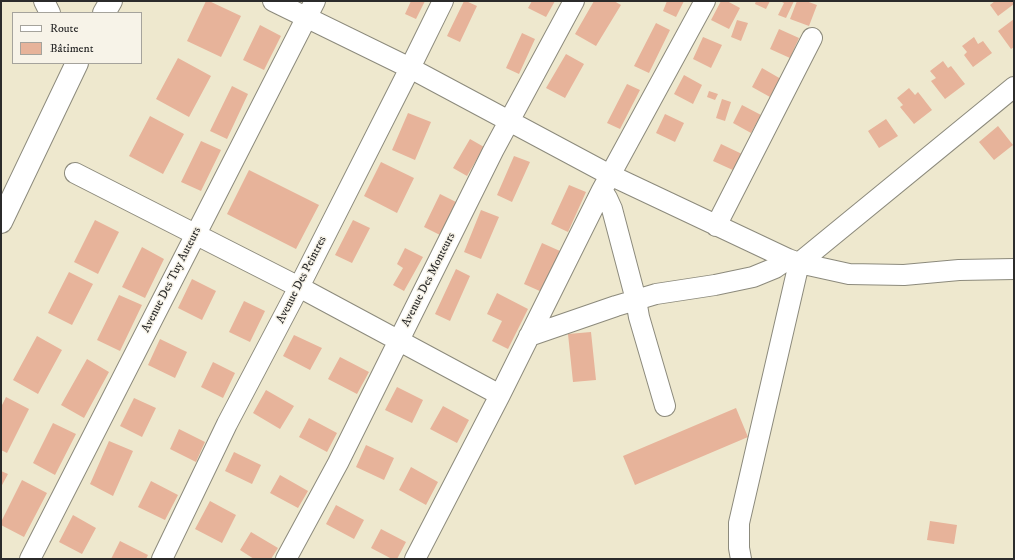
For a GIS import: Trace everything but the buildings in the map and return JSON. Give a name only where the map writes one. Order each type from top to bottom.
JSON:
[{"type":"street","points":[[44,1],[50,12]]},
{"type":"street","points":[[105,12],[111,1]]},
{"type":"street","points":[[273,1],[311,9],[410,68],[510,120],[606,183],[716,226],[793,261],[849,274],[904,275],[960,270],[1014,269]]},
{"type":"street","name":"Avenue Des Peintres","points":[[162,559],[227,424],[299,287],[443,1]]},
{"type":"street","name":"Avenue Des Monteurs","points":[[286,559],[338,463],[510,120],[574,1]]},
{"type":"street","points":[[415,559],[500,396],[606,183],[705,1]]},
{"type":"street","name":"Avenue Des Tuy Auteurs","points":[[30,559],[311,9]]},
{"type":"street","points":[[716,226],[812,38]]},
{"type":"street","points":[[4,211],[77,64]]},
{"type":"street","points":[[529,336],[656,294],[715,285],[753,277],[793,261],[1014,87]]},
{"type":"street","points":[[75,173],[299,287],[500,396]]},
{"type":"street","points":[[606,183],[607,198],[612,209],[636,300],[639,318],[665,406]]},
{"type":"street","points":[[741,559],[739,548],[739,524],[793,261]]}]
